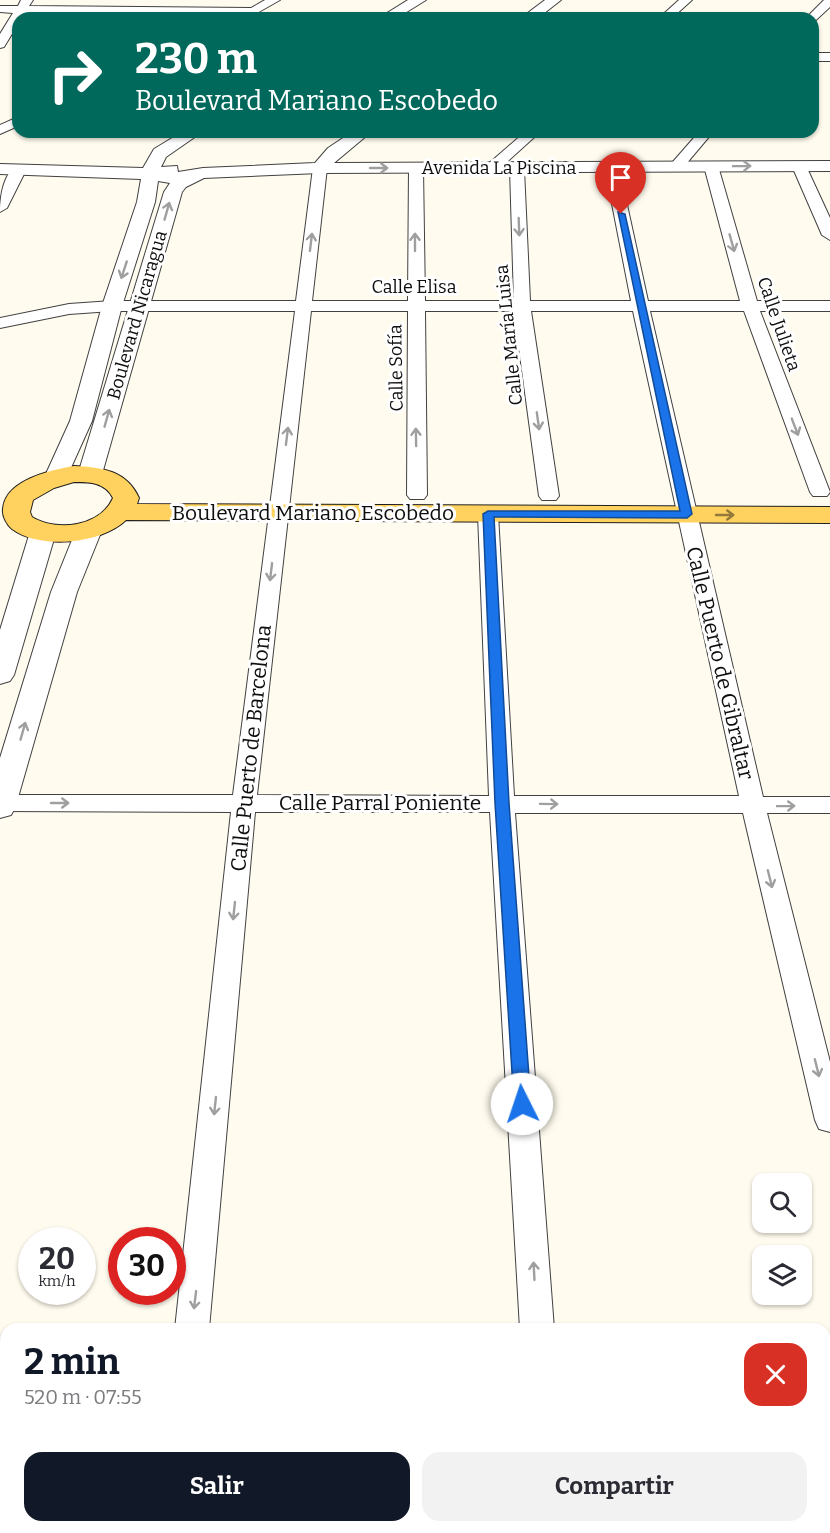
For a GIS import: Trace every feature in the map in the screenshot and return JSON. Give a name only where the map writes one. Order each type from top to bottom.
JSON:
[{"type":"main road","points":[[90,474],[111,480],[122,501],[102,525],[88,530],[66,533],[15,518],[19,494],[29,486],[57,476],[90,474]]},
{"type":"main road","name":"Boulevard Mariano Escobedo","points":[[279,504],[417,495],[549,496],[684,504]]},
{"type":"main road","name":"Boulevard Mariano Escobedo","points":[[122,501],[279,504],[488,514],[684,504],[827,500]]},
{"type":"street","points":[[0,9],[25,4],[251,11],[274,0]]},
{"type":"street","points":[[397,12],[419,0]]},
{"type":"street","points":[[537,12],[554,0]]},
{"type":"street","points":[[672,12],[686,0]]},
{"type":"street","points":[[818,12],[830,1]]},
{"type":"street","points":[[0,45],[12,25]]},
{"type":"street","points":[[150,174],[155,159],[160,153],[184,138]]},
{"type":"street","points":[[320,168],[334,152],[354,138]]},
{"type":"street","points":[[492,168],[526,138]]},
{"type":"street","points":[[676,167],[701,138]]},
{"type":"street","name":"Calle Julieta","points":[[711,166],[750,306],[827,500]]},
{"type":"street","points":[[799,166],[830,235]]},
{"type":"street","name":"Avenida La Piscina","points":[[0,170],[150,174],[175,178],[203,173],[320,168],[830,166]]},
{"type":"street","name":"Calle Puerto de Barcelona","points":[[193,1323],[244,804],[320,168]]},
{"type":"street","name":"Calle Sofía","points":[[416,168],[417,495]]},
{"type":"street","name":"Calle Puerto de Gibraltar","points":[[612,168],[640,307],[752,806],[830,1120]]},
{"type":"street","name":"Calle María Luisa","points":[[517,169],[522,308],[549,496]]},
{"type":"street","points":[[0,208],[18,170]]},
{"type":"street","name":"Boulevard Nicaragua","points":[[90,474],[173,192],[179,183],[203,173]]},
{"type":"street","name":"Boulevard Nicaragua","points":[[57,476],[81,421],[112,306],[146,202],[150,174]]},
{"type":"street","name":"Calle Elisa","points":[[0,323],[69,309],[112,306],[522,308],[830,306]]},
{"type":"street","points":[[488,514],[502,803],[537,1323]]},
{"type":"street","points":[[0,675],[15,518]]},
{"type":"street","points":[[1,805],[64,592],[88,530]]},
{"type":"street","name":"Calle Parral Poniente","points":[[1,805],[502,803],[830,805]]},
{"type":"route","points":[[522,1104],[502,803],[488,514],[687,514],[621,214]]}]
